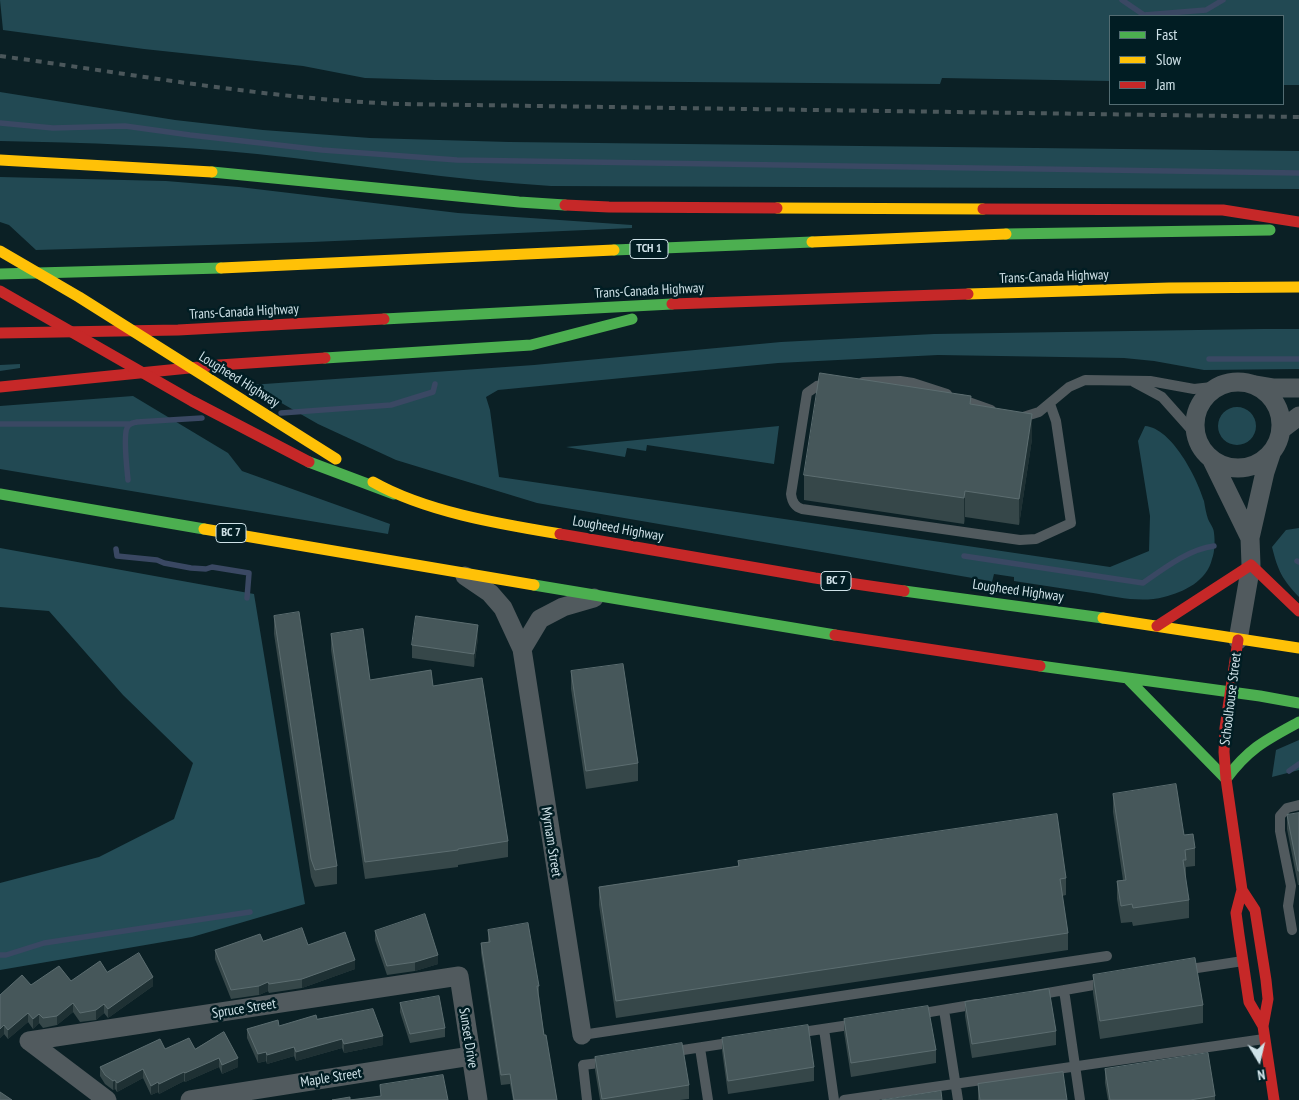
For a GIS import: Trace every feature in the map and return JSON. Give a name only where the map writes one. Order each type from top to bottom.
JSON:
[{"type":"main road","points":[[0,160],[186,168],[509,201],[609,207],[1223,210],[1299,222]]},
{"type":"main road","name":"TCH 1","points":[[0,274],[168,270],[980,234],[1299,230]]},
{"type":"main road","name":"Lougheed Highway","points":[[0,251],[79,297],[394,494],[445,510],[535,530],[815,578],[1299,648]]},
{"type":"main road","name":"Trans-Canada Highway","points":[[0,333],[178,330],[694,303],[1169,288],[1299,287]]},
{"type":"main road","points":[[0,291],[272,444],[309,462],[394,494]]},
{"type":"main road","points":[[0,387],[229,364],[531,345],[694,303]]},
{"type":"main road","name":"BC 7","points":[[0,494],[761,624],[1299,703]]},
{"type":"main road","points":[[1157,626],[1251,565],[1299,611]]},
{"type":"main road","name":"Schoolhouse Street","points":[[1238,640],[1225,728],[1224,752],[1226,779],[1242,890],[1236,913],[1250,1002],[1263,1026]]},
{"type":"main road","points":[[1128,679],[1226,779],[1239,761],[1261,742],[1299,722]]},
{"type":"main road","name":"Schoolhouse Street","points":[[1242,890],[1255,910],[1268,999],[1263,1026],[1274,1100]]},
{"type":"street","points":[[1252,384],[1265,391],[1275,401],[1281,414],[1282,429],[1279,442],[1271,454],[1261,463],[1249,468],[1236,469],[1223,466],[1204,453],[1195,434],[1195,419],[1200,405],[1208,394],[1221,386],[1242,382],[1274,388],[1299,388]]},
{"type":"street","points":[[1282,429],[1299,416]]},
{"type":"street","name":"Schoolhouse Street","points":[[1238,640],[1251,565],[1250,538],[1271,454]]},
{"type":"street","name":"Schoolhouse Street","points":[[1212,460],[1250,538]]},
{"type":"street","name":"Myrnam Street","points":[[462,573],[490,594],[503,608],[522,649],[582,1035]]},
{"type":"street","points":[[522,649],[540,619],[563,607],[599,597]]},
{"type":"street","name":"Spruce Street","points":[[107,1100],[28,1041],[459,976]]},
{"type":"street","name":"Sunset Drive","points":[[459,976],[478,1100]]},
{"type":"street","name":"Maple Street","points":[[190,1100],[471,1056]]},
{"type":"lane","points":[[1012,416],[1023,418],[1040,412],[1069,387],[1078,382],[1091,379],[1160,382],[1194,389],[1221,386]]},
{"type":"lane","points":[[1130,380],[1162,397],[1195,434]]},
{"type":"lane","points":[[998,412],[913,382],[887,381],[823,384],[807,393],[792,490],[793,502],[802,509],[1020,540],[1036,539],[1072,523],[1056,421],[1050,404]]},
{"type":"lane","points":[[1292,930],[1288,906],[1291,886],[1280,831],[1280,816],[1287,808],[1299,805]]},
{"type":"lane","points":[[582,1035],[1107,956]]},
{"type":"lane","points":[[1171,972],[1243,960]]},
{"type":"lane","points":[[1027,996],[1112,982]]},
{"type":"lane","points":[[1064,990],[1080,1100]]},
{"type":"lane","points":[[907,1016],[990,1002]]},
{"type":"lane","points":[[944,1010],[958,1100]]},
{"type":"lane","points":[[786,1034],[870,1021]]},
{"type":"lane","points":[[824,1029],[834,1100]]},
{"type":"lane","points":[[844,1100],[1265,1039]]},
{"type":"lane","points":[[661,1054],[748,1040]]},
{"type":"lane","points":[[700,1048],[708,1100]]},
{"type":"lane","points":[[587,1100],[583,1066],[622,1060]]},
{"type":"shaded area","points":[[0,0],[1299,0],[1299,85],[1284,85],[1284,15],[1109,15],[1109,81],[942,78],[940,84],[365,78],[303,66],[144,49],[3,30]]},
{"type":"shaded area","points":[[0,92],[175,120],[263,130],[370,138],[509,142],[1299,151],[1299,189],[551,186],[441,176],[193,148],[0,141]]},
{"type":"shaded area","points":[[0,177],[166,181],[239,187],[458,213],[632,225],[632,228],[312,242],[36,250],[9,225],[0,222]]},
{"type":"shaded area","points":[[1299,329],[1299,369],[1204,370],[1124,358],[938,355],[778,363],[498,390],[486,397],[490,410],[499,477],[1110,567],[1149,551],[1150,516],[1138,441],[1145,426],[1155,429],[1165,435],[1174,445],[1196,480],[1213,529],[1214,546],[1209,567],[1200,579],[1187,589],[1155,599],[1120,598],[1014,581],[1014,577],[994,574],[992,582],[537,503],[396,460],[318,424],[250,385],[534,365],[781,342],[934,334]]},
{"type":"shaded area","points":[[20,364],[20,368],[0,371],[0,365]]},
{"type":"shaded area","points":[[133,396],[228,453],[242,471],[390,524],[388,534],[0,469],[0,406]]},
{"type":"shaded area","points":[[1237,407],[1250,413],[1256,426],[1250,439],[1237,445],[1224,439],[1218,426],[1224,413]]},
{"type":"shaded area","points":[[779,426],[774,464],[647,445],[646,451],[627,448],[625,457],[566,447]]},
{"type":"shaded area","points":[[1299,528],[1299,597],[1281,574],[1272,547],[1286,530]]},
{"type":"shaded area","points":[[0,548],[254,594],[305,904],[192,937],[0,970],[0,883],[99,857],[174,819],[193,763],[123,695],[49,611],[0,607]]},
{"type":"shaded area","points":[[1299,740],[1299,770],[1272,777],[1276,750]]},
{"type":"building","points":[[820,373],[971,396],[970,404],[1032,414],[1019,499],[965,491],[964,498],[804,475]]},
{"type":"building","points":[[299,612],[337,866],[315,870],[311,859],[274,616]]},
{"type":"building","points":[[416,616],[478,625],[474,654],[412,645]]},
{"type":"building","points":[[363,629],[370,680],[431,670],[433,686],[482,678],[508,841],[458,850],[365,862],[331,634]]},
{"type":"building","points":[[623,664],[638,763],[586,771],[571,671]]},
{"type":"building","points":[[1176,784],[1184,835],[1193,834],[1195,848],[1185,850],[1186,860],[1183,860],[1189,900],[1133,908],[1132,904],[1121,906],[1117,881],[1126,880],[1113,794]]},
{"type":"building","points":[[1299,813],[1299,871],[1298,871],[1287,815]]},
{"type":"building","points":[[1057,814],[1066,878],[1060,879],[1068,933],[616,1001],[599,887],[739,866],[738,861]]},
{"type":"building","points":[[425,914],[438,955],[415,962],[387,966],[375,931]]},
{"type":"building","points":[[528,923],[539,986],[537,986],[544,1035],[546,1035],[557,1100],[514,1100],[510,1074],[501,1075],[481,943],[490,942],[488,930]]},
{"type":"building","points":[[302,928],[308,945],[345,932],[355,960],[302,979],[269,984],[268,982],[259,986],[231,990],[215,950],[260,934],[263,941]]},
{"type":"building","points":[[139,953],[153,977],[108,1009],[104,1004],[96,1010],[80,1013],[73,1003],[57,1016],[43,1018],[39,1014],[33,1019],[28,1013],[8,1030],[4,1025],[0,1029],[0,995],[22,975],[31,985],[59,966],[71,981],[100,961],[107,972]]},
{"type":"building","points":[[1195,958],[1203,1005],[1100,1021],[1093,975]]},
{"type":"building","points":[[1049,989],[1056,1031],[972,1044],[965,1002]]},
{"type":"building","points":[[439,996],[445,1028],[410,1034],[400,1003]]},
{"type":"building","points":[[928,1006],[936,1050],[851,1063],[844,1019]]},
{"type":"building","points":[[373,1009],[383,1036],[344,1044],[342,1039],[296,1052],[294,1047],[267,1055],[266,1052],[258,1054],[247,1029],[278,1020],[279,1026],[316,1015],[317,1019]]},
{"type":"building","points":[[808,1025],[814,1067],[728,1081],[722,1038]]},
{"type":"building","points":[[224,1032],[238,1058],[222,1065],[219,1058],[159,1084],[158,1082],[151,1086],[143,1069],[117,1083],[105,1075],[100,1067],[160,1039],[165,1049],[189,1038],[195,1049]]},
{"type":"building","points":[[682,1043],[689,1085],[602,1099],[595,1057]]},
{"type":"building","points":[[1208,1053],[1215,1096],[1190,1100],[1110,1100],[1105,1069]]},
{"type":"building","points":[[1063,1072],[1067,1100],[980,1100],[978,1084]]},
{"type":"building","points":[[443,1075],[448,1100],[350,1100],[381,1096],[380,1085]]},
{"type":"building","points":[[941,1091],[942,1100],[882,1100]]},
{"type":"building","points":[[0,1092],[12,1100],[0,1100]]},
{"type":"building","points":[[350,1097],[350,1100],[332,1100]]},
{"type":"waterway","points":[[1122,0],[1144,15],[1206,10],[1223,0]]},
{"type":"waterway","points":[[0,123],[53,128],[125,126],[322,150],[457,160],[1299,173]]},
{"type":"waterway","points":[[1209,359],[1299,359]]},
{"type":"waterway","points":[[281,413],[391,405],[433,392],[435,384]]},
{"type":"waterway","points":[[128,480],[125,438],[127,428],[131,423],[202,418]]},
{"type":"waterway","points":[[0,424],[130,424]]},
{"type":"waterway","points":[[964,556],[1143,583],[1186,555],[1214,546]]},
{"type":"waterway","points":[[116,549],[117,556],[157,560],[191,568],[206,569],[212,567],[249,573],[247,598]]},
{"type":"waterway","points":[[1289,771],[1299,764]]},
{"type":"waterway","points":[[0,955],[6,955],[44,943],[250,912]]},
{"type":"railway","points":[[0,56],[200,85],[300,97],[401,104],[1299,117]]},
{"type":"traffic: fast","points":[[212,172],[565,205]]},
{"type":"traffic: fast","points":[[1006,234],[1270,230]]},
{"type":"traffic: fast","points":[[614,250],[812,242]]},
{"type":"traffic: fast","points":[[0,274],[221,268]]},
{"type":"traffic: fast","points":[[384,319],[672,304]]},
{"type":"traffic: fast","points":[[325,358],[531,345],[632,319]]},
{"type":"traffic: fast","points":[[309,462],[394,494]]},
{"type":"traffic: fast","points":[[0,494],[204,529]]},
{"type":"traffic: fast","points":[[534,585],[835,635]]},
{"type":"traffic: fast","points":[[904,591],[1103,618]]},
{"type":"traffic: fast","points":[[1040,666],[1299,703]]},
{"type":"traffic: fast","points":[[1128,679],[1226,779],[1234,768],[1251,752],[1299,722]]},
{"type":"traffic: slow","points":[[0,160],[212,172]]},
{"type":"traffic: slow","points":[[777,208],[983,209]]},
{"type":"traffic: slow","points":[[812,242],[1006,234]]},
{"type":"traffic: slow","points":[[221,268],[614,250]]},
{"type":"traffic: slow","points":[[0,251],[79,297],[336,459]]},
{"type":"traffic: slow","points":[[968,294],[1169,288],[1299,287]]},
{"type":"traffic: slow","points":[[373,482],[416,501],[464,516],[560,534]]},
{"type":"traffic: slow","points":[[204,529],[534,585]]},
{"type":"traffic: slow","points":[[1103,618],[1299,648]]},
{"type":"traffic: jam","points":[[565,205],[777,208]]},
{"type":"traffic: jam","points":[[983,209],[1223,210],[1299,222]]},
{"type":"traffic: jam","points":[[0,291],[192,401],[309,462]]},
{"type":"traffic: jam","points":[[672,304],[968,294]]},
{"type":"traffic: jam","points":[[0,333],[178,330],[384,319]]},
{"type":"traffic: jam","points":[[0,387],[219,365],[325,358]]},
{"type":"traffic: jam","points":[[560,534],[815,578],[904,591]]},
{"type":"traffic: jam","points":[[1157,626],[1251,565],[1299,611]]},
{"type":"traffic: jam","points":[[835,635],[1040,666]]},
{"type":"traffic: jam","points":[[1238,640],[1225,728],[1224,752],[1226,779],[1242,890],[1236,913],[1239,935],[1249,1002],[1263,1026]]},
{"type":"traffic: jam","points":[[1242,890],[1255,910],[1266,980],[1268,999],[1263,1026],[1274,1100]]}]
